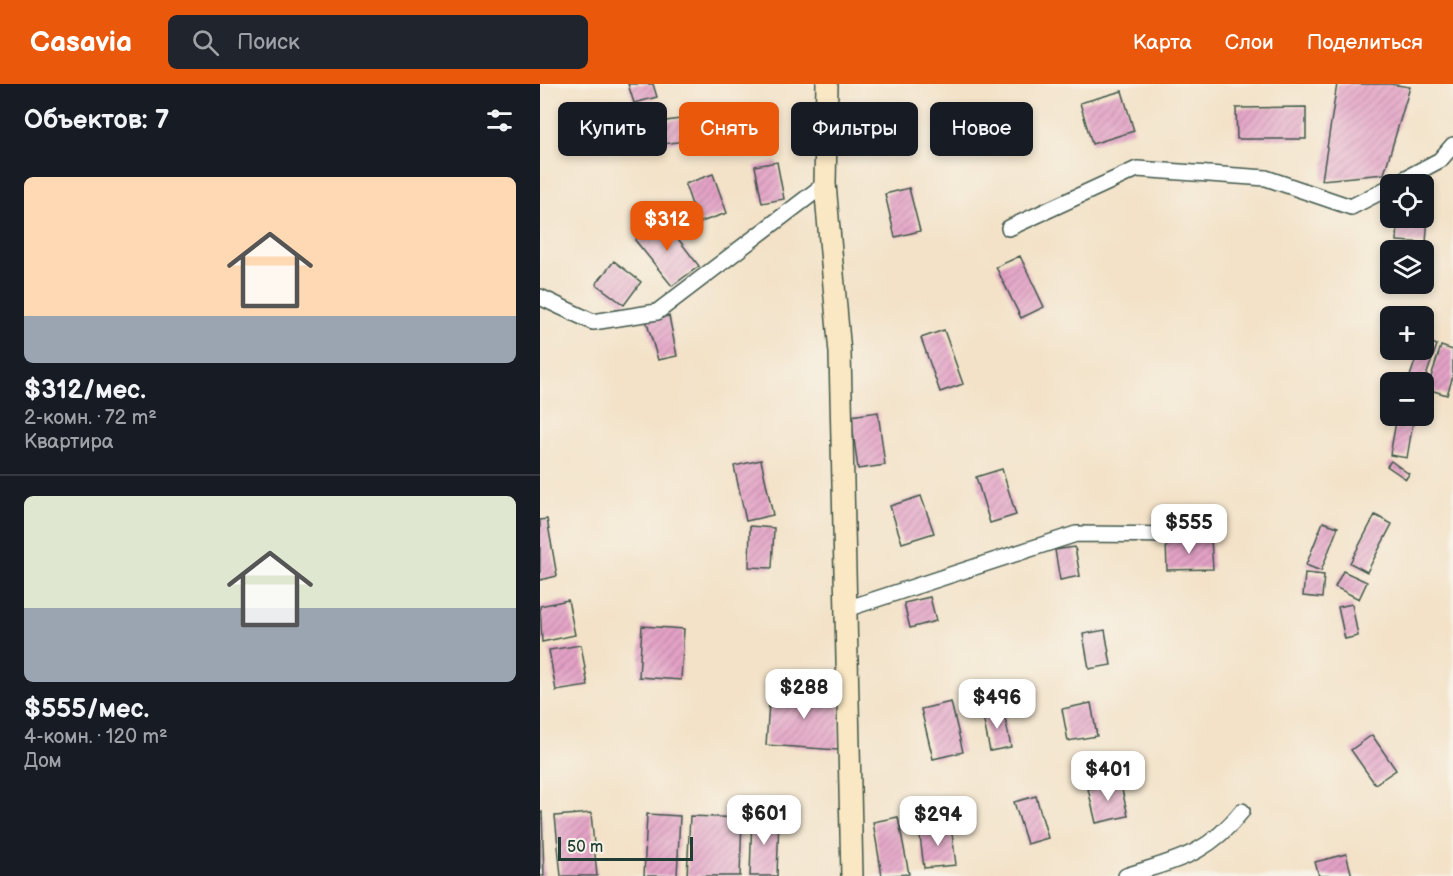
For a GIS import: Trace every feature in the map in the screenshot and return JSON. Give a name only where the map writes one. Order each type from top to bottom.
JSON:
[{"type":"street","points":[[827,84],[825,184],[840,353],[852,876]]},
{"type":"street","points":[[1414,174],[1440,160],[1453,145]]},
{"type":"street","points":[[1009,228],[1137,169],[1266,178],[1351,207],[1380,192]]},
{"type":"street","points":[[540,297],[593,322],[657,312],[825,184]]},
{"type":"street","points":[[846,609],[1076,534],[1190,535]]},
{"type":"street","points":[[1126,876],[1197,852],[1224,835],[1242,811]]},
{"type":"building","points":[[628,84],[653,84],[657,97],[634,102]]},
{"type":"building","points":[[1337,84],[1390,84],[1410,87],[1384,174],[1322,180]]},
{"type":"building","points":[[1122,91],[1134,131],[1092,144],[1080,103]]},
{"type":"building","points":[[1306,107],[1306,139],[1237,139],[1236,108]]},
{"type":"building","points":[[679,119],[679,142],[667,144],[667,121]]},
{"type":"building","points":[[777,162],[784,199],[762,203],[755,166]]},
{"type":"building","points":[[713,174],[727,213],[698,223],[685,184]]},
{"type":"building","points":[[909,188],[920,231],[895,237],[885,194]]},
{"type":"building","points":[[662,218],[699,266],[672,286],[635,240]]},
{"type":"building","points":[[1398,228],[1427,228],[1426,240],[1397,240]]},
{"type":"building","points":[[1020,256],[1044,307],[1021,318],[996,267]]},
{"type":"building","points":[[614,261],[641,282],[624,305],[596,284]]},
{"type":"building","points":[[669,316],[677,356],[658,360],[646,320]]},
{"type":"building","points":[[944,330],[963,384],[940,392],[921,338]]},
{"type":"building","points":[[1441,346],[1453,350],[1453,376],[1447,395],[1434,391],[1433,372]]},
{"type":"building","points":[[1416,360],[1432,360],[1428,372],[1411,372]]},
{"type":"building","points":[[878,412],[885,465],[858,469],[851,416]]},
{"type":"building","points":[[1395,426],[1412,426],[1407,458],[1390,455]]},
{"type":"building","points":[[761,460],[773,515],[746,521],[734,466]]},
{"type":"building","points":[[1391,461],[1409,474],[1406,479],[1387,466]]},
{"type":"building","points":[[1002,469],[1016,515],[990,523],[976,477]]},
{"type":"building","points":[[921,496],[934,533],[902,543],[890,506]]},
{"type":"building","points":[[1375,515],[1392,524],[1367,572],[1350,563]]},
{"type":"building","points":[[547,519],[557,576],[540,580],[540,520]]},
{"type":"building","points":[[1323,522],[1338,527],[1321,571],[1306,565]]},
{"type":"building","points":[[750,526],[774,528],[772,568],[749,567]]},
{"type":"building","points":[[1211,539],[1213,569],[1167,570],[1166,541]]},
{"type":"building","points":[[1075,547],[1080,576],[1060,580],[1055,550]]},
{"type":"building","points":[[1343,571],[1367,582],[1359,599],[1335,587]]},
{"type":"building","points":[[1305,573],[1324,575],[1322,598],[1303,596]]},
{"type":"building","points":[[930,597],[936,621],[910,628],[904,603]]},
{"type":"building","points":[[568,600],[575,635],[542,642],[540,606]]},
{"type":"building","points":[[1352,604],[1358,636],[1345,639],[1338,607]]},
{"type":"building","points":[[642,626],[684,629],[681,680],[639,677]]},
{"type":"building","points":[[1105,630],[1111,665],[1089,669],[1083,634]]},
{"type":"building","points":[[581,645],[588,686],[556,691],[549,650]]},
{"type":"building","points":[[770,689],[841,694],[838,750],[766,745]]},
{"type":"building","points":[[951,702],[963,752],[933,759],[921,709]]},
{"type":"building","points":[[1091,703],[1097,736],[1068,741],[1062,709]]},
{"type":"building","points":[[1003,708],[1011,747],[990,751],[982,712]]},
{"type":"building","points":[[1372,735],[1396,770],[1375,784],[1351,750]]},
{"type":"building","points":[[1120,781],[1128,816],[1096,823],[1088,789]]},
{"type":"building","points":[[1036,796],[1048,838],[1027,844],[1014,802]]},
{"type":"building","points":[[542,812],[544,876],[540,876],[540,813]]},
{"type":"building","points":[[591,813],[597,876],[561,876],[555,816]]},
{"type":"building","points":[[647,814],[680,816],[677,876],[644,876]]},
{"type":"building","points":[[752,815],[779,816],[777,876],[750,876]]},
{"type":"building","points":[[690,816],[742,818],[740,876],[687,876]]},
{"type":"building","points":[[898,817],[909,874],[882,876],[873,822]]},
{"type":"building","points":[[951,825],[956,865],[924,868],[919,829]]},
{"type":"building","points":[[1346,854],[1352,876],[1319,876],[1315,862]]}]
